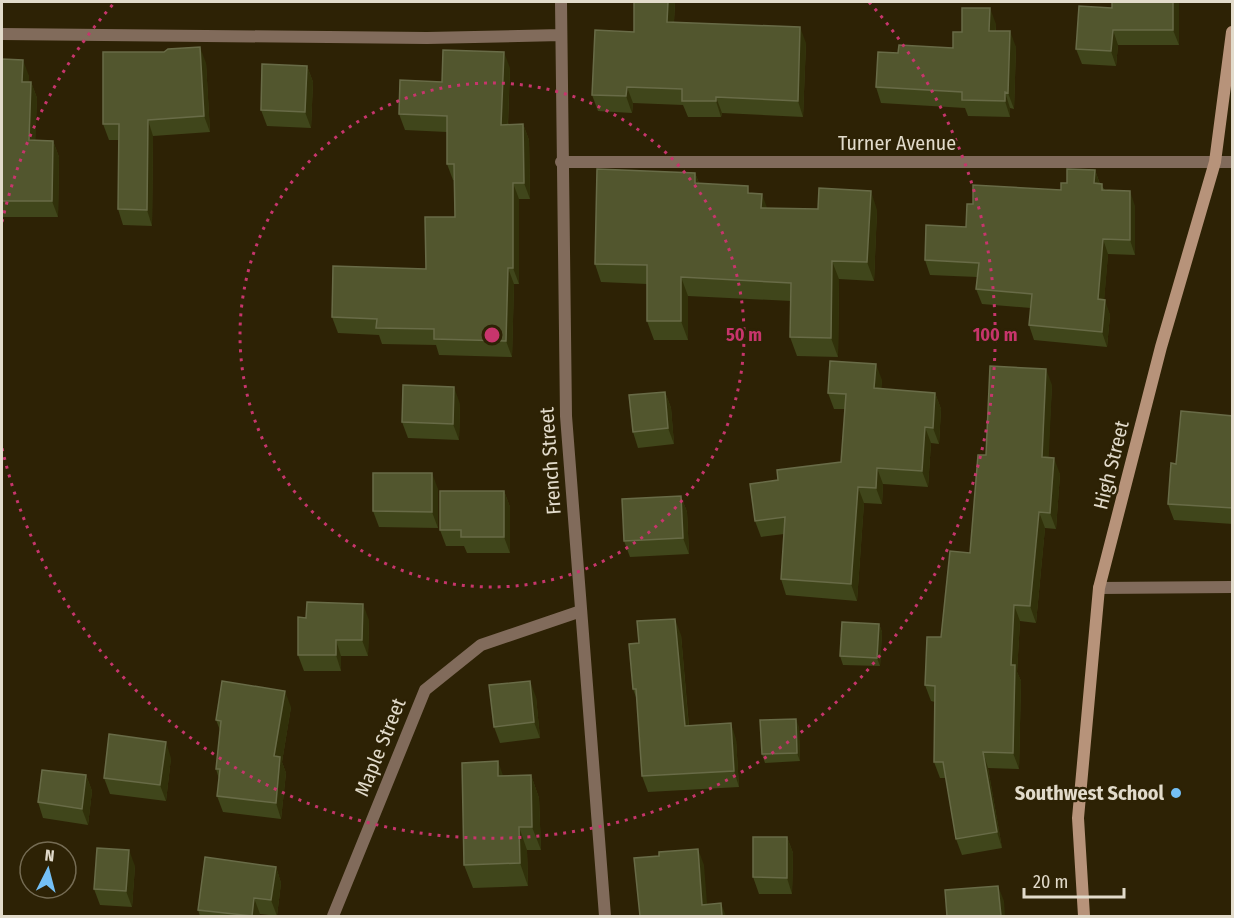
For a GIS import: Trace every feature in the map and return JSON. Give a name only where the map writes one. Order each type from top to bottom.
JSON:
[{"type":"street","name":"French Street","points":[[561,2],[561,162],[566,416],[605,916]]},
{"type":"street","name":"High Street","points":[[1084,916],[1078,818],[1099,588],[1161,347],[1215,162],[1233,32]]},
{"type":"street","points":[[2,34],[427,38],[561,35]]},
{"type":"street","name":"Turner Avenue","points":[[561,162],[1233,162]]},
{"type":"street","points":[[1099,588],[1233,586]]},
{"type":"street","name":"Maple Street","points":[[333,916],[424,690],[481,645],[581,611]]},
{"type":"building","points":[[634,2],[668,2],[667,22],[800,27],[798,101],[716,97],[716,101],[682,101],[682,89],[627,87],[626,96],[592,95],[595,30],[634,32]]},
{"type":"building","points":[[1112,2],[1173,2],[1173,30],[1113,30],[1111,51],[1076,49],[1079,6],[1112,8]]},
{"type":"building","points":[[962,8],[990,8],[989,31],[1010,31],[1008,93],[1005,92],[1005,101],[962,100],[962,92],[876,87],[878,52],[898,53],[899,45],[953,48],[953,32],[962,32]]},
{"type":"building","points":[[200,47],[204,116],[148,120],[147,210],[118,209],[119,124],[103,124],[103,52],[164,52],[168,49]]},
{"type":"building","points":[[443,50],[504,52],[501,125],[523,124],[524,183],[513,183],[513,268],[508,268],[506,341],[434,339],[434,329],[376,328],[377,319],[332,317],[333,266],[426,269],[425,217],[455,217],[454,164],[447,164],[447,116],[399,114],[400,80],[442,82]]},
{"type":"building","points":[[2,59],[23,60],[22,82],[31,82],[29,140],[53,141],[52,201],[2,201]]},
{"type":"building","points":[[262,64],[307,66],[305,112],[261,110]]},
{"type":"building","points":[[597,169],[695,173],[695,183],[748,186],[748,193],[762,194],[761,208],[818,209],[819,188],[871,191],[867,262],[832,261],[831,338],[790,337],[791,283],[681,277],[681,321],[647,321],[647,265],[595,264]]},
{"type":"building","points":[[1067,169],[1095,170],[1094,183],[1102,184],[1102,190],[1130,191],[1130,240],[1103,239],[1098,299],[1105,300],[1102,332],[1029,325],[1032,294],[976,289],[979,263],[925,260],[926,225],[966,227],[967,204],[973,204],[973,185],[1061,190],[1061,183],[1067,183]]},
{"type":"building","points":[[830,361],[876,364],[874,388],[935,393],[933,428],[925,427],[922,471],[877,468],[876,488],[858,487],[851,584],[781,579],[785,517],[755,521],[750,484],[778,480],[777,470],[841,462],[846,394],[828,393]]},
{"type":"building","points":[[990,366],[1046,369],[1042,457],[1054,458],[1050,513],[1039,512],[1030,606],[1014,605],[1011,665],[1015,665],[1013,753],[983,752],[997,832],[956,839],[943,762],[934,762],[935,686],[925,685],[927,637],[941,637],[950,551],[970,553],[978,455],[986,455]]},
{"type":"building","points":[[403,385],[454,387],[453,424],[402,422]]},
{"type":"building","points":[[665,392],[668,428],[633,432],[629,395]]},
{"type":"building","points":[[1181,411],[1233,416],[1233,508],[1168,504],[1171,463],[1176,464]]},
{"type":"building","points":[[373,473],[432,473],[432,512],[373,511]]},
{"type":"building","points":[[440,491],[504,491],[504,537],[461,537],[461,530],[440,530]]},
{"type":"building","points":[[681,496],[683,538],[624,541],[622,499]]},
{"type":"building","points":[[307,602],[363,604],[362,640],[336,640],[336,655],[298,655],[298,617],[306,618]]},
{"type":"building","points":[[675,619],[685,726],[731,723],[734,771],[642,776],[636,689],[633,689],[629,644],[639,643],[637,621]]},
{"type":"building","points":[[842,622],[879,624],[877,658],[840,656]]},
{"type":"building","points":[[222,681],[285,691],[274,756],[280,757],[276,803],[217,796],[220,769],[216,769],[221,721],[216,720]]},
{"type":"building","points":[[530,681],[534,722],[494,727],[489,685]]},
{"type":"building","points":[[796,719],[797,753],[762,754],[760,720]]},
{"type":"building","points":[[109,734],[166,742],[160,785],[104,778]]},
{"type":"building","points":[[498,761],[498,776],[531,775],[532,827],[519,827],[520,863],[464,865],[462,763]]},
{"type":"building","points":[[42,770],[86,775],[82,809],[38,802]]},
{"type":"building","points":[[753,837],[787,837],[787,878],[753,877]]},
{"type":"building","points":[[97,848],[129,850],[126,891],[94,889]]},
{"type":"building","points":[[698,849],[702,905],[721,903],[722,916],[640,916],[634,858],[659,856],[659,852]]},
{"type":"building","points":[[205,857],[276,867],[271,900],[254,898],[252,916],[198,910]]},
{"type":"building","points":[[998,886],[1001,916],[947,916],[945,890]]},
{"type":"place","name":"Southwest School","points":[[1176,793]]}]
